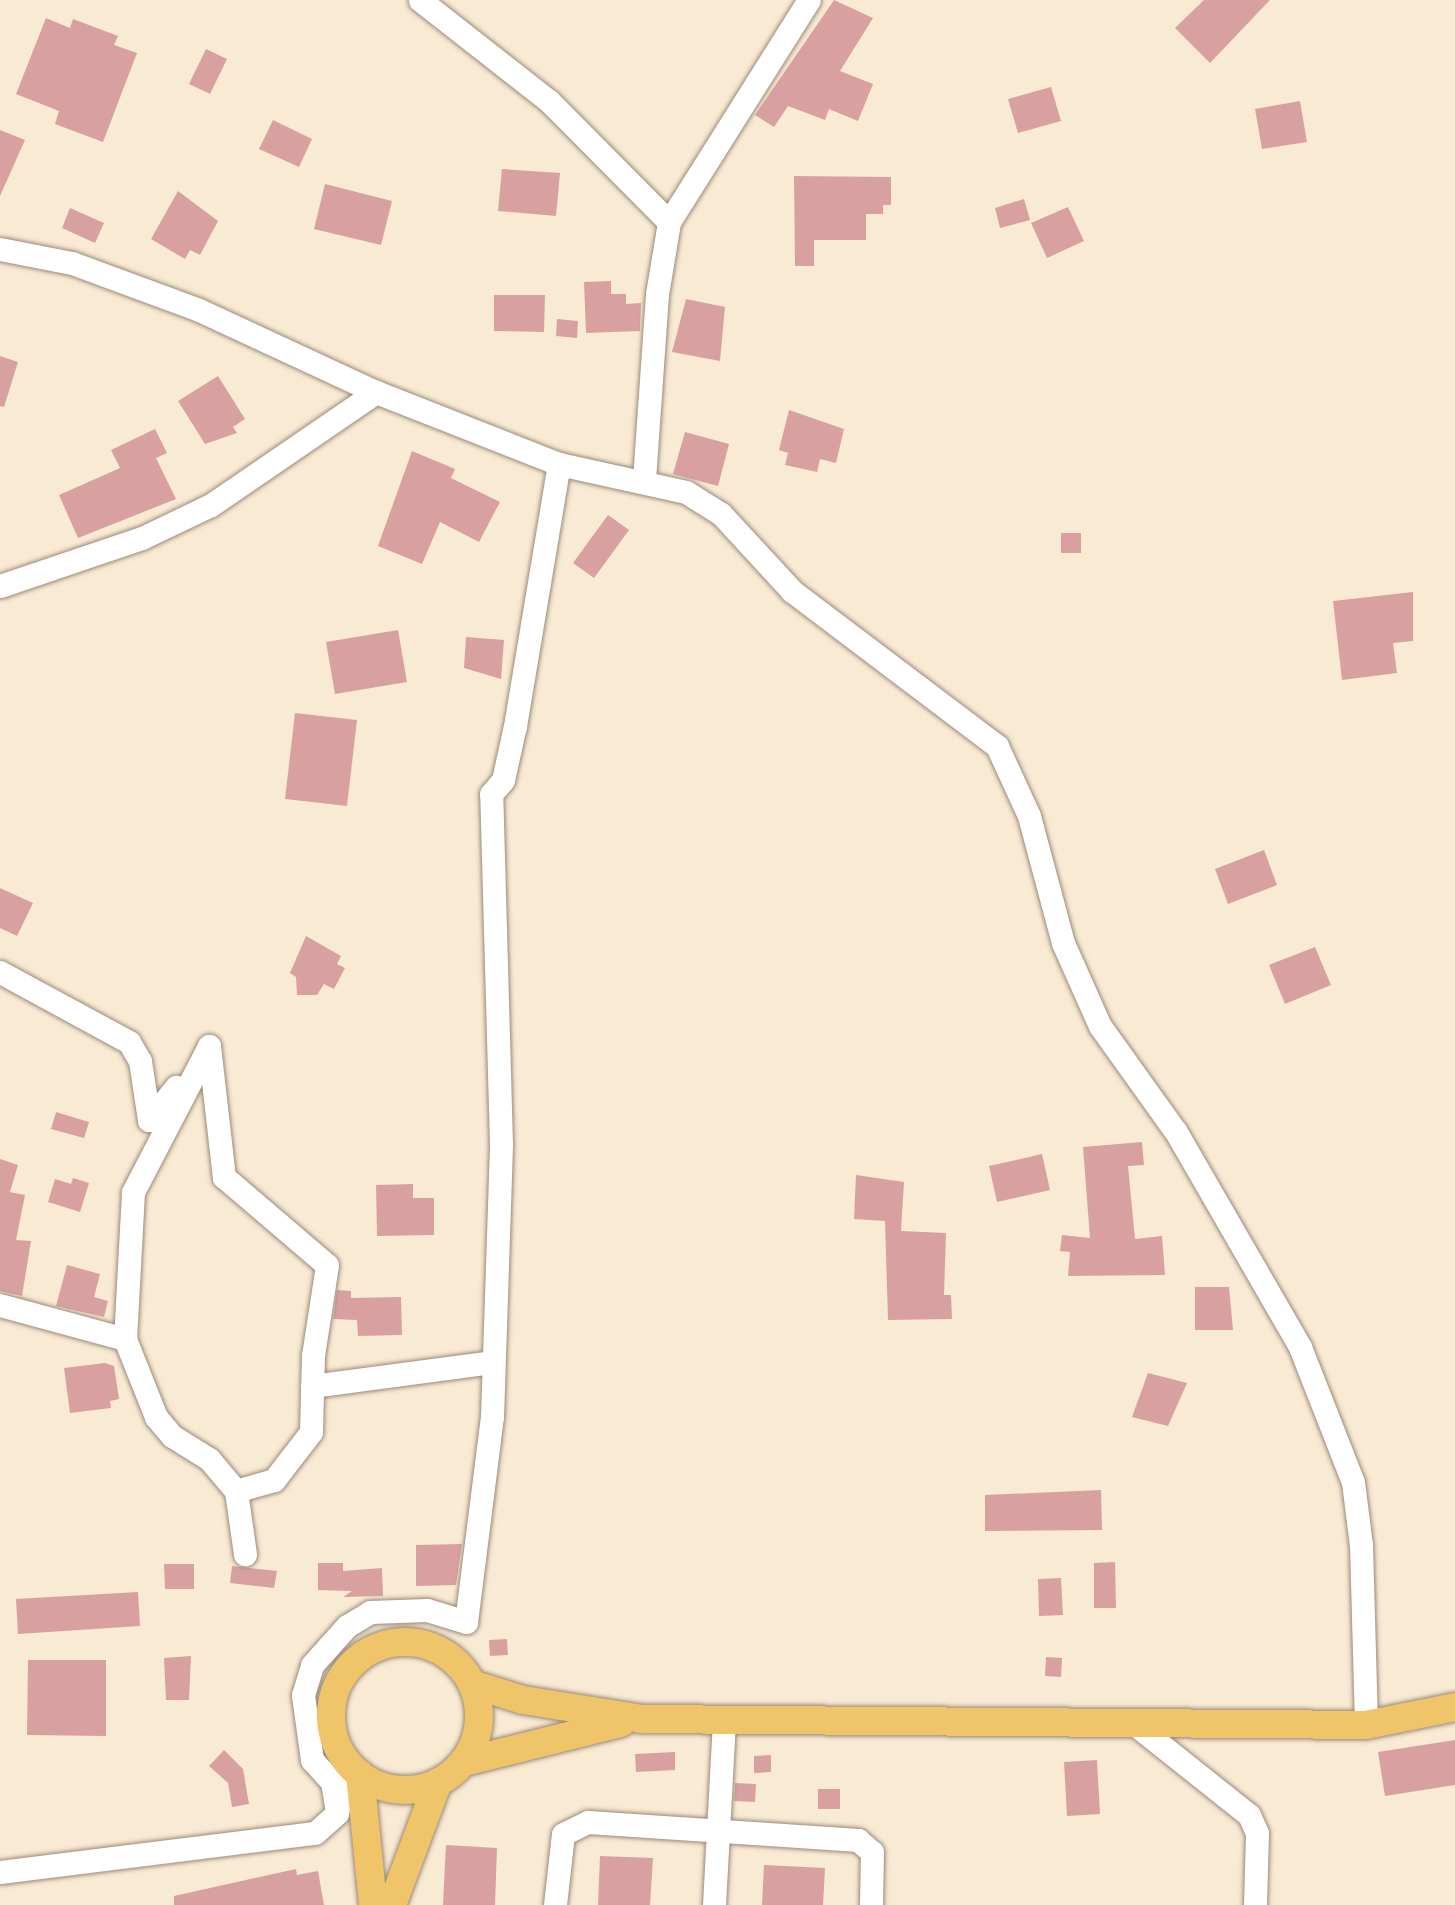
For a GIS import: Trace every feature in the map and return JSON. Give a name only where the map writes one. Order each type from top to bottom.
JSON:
[{"type":"main road","points":[[373,1905],[354,1768],[333,1733],[333,1700],[347,1671],[372,1650],[405,1643],[429,1647],[451,1658],[472,1684],[478,1724],[464,1762]]},
{"type":"main road","points":[[472,1684],[523,1700],[641,1720],[1366,1726],[1455,1707]]},
{"type":"main road","points":[[354,1768],[406,1790],[438,1782],[464,1762],[521,1743],[641,1720]]},
{"type":"main road","points":[[392,1905],[438,1782]]},
{"type":"street","points":[[420,0],[549,101],[669,222]]},
{"type":"street","points":[[644,480],[657,294],[669,222],[809,0]]},
{"type":"street","points":[[0,250],[72,263],[199,310],[376,392],[559,464],[644,480],[686,492],[721,514],[792,592],[997,746],[1029,816],[1063,943],[1100,1026],[1176,1132],[1300,1347],[1353,1482],[1361,1545],[1366,1726]]},
{"type":"street","points":[[0,586],[142,538],[211,505],[376,392]]},
{"type":"street","points":[[337,1813],[332,1782],[312,1760],[303,1695],[312,1665],[347,1626],[370,1612],[427,1611],[466,1622],[492,1418],[491,1362],[500,1144],[491,794],[503,780],[513,739],[559,464]]},
{"type":"street","points":[[0,972],[129,1042],[140,1061],[149,1120],[209,1046]]},
{"type":"street","points":[[209,1046],[133,1192],[125,1339],[156,1416],[172,1436],[209,1458],[236,1491],[245,1554]]},
{"type":"street","points":[[209,1046],[224,1177],[327,1265],[312,1386],[311,1432],[274,1480],[236,1491]]},
{"type":"street","points":[[0,1306],[125,1339]]},
{"type":"street","points":[[312,1386],[491,1362]]},
{"type":"street","points":[[714,1905],[724,1720]]},
{"type":"street","points":[[1132,1722],[1249,1815],[1257,1833],[1255,1905]]},
{"type":"street","points":[[0,1872],[280,1840],[315,1833],[337,1813],[354,1768]]},
{"type":"street","points":[[555,1905],[559,1846],[573,1824],[718,1829],[858,1840],[872,1852],[871,1905]]},
{"type":"building","points":[[834,0],[873,18],[840,71],[873,84],[858,121],[829,109],[825,120],[788,106],[774,127],[755,115]]},
{"type":"building","points":[[1204,0],[1270,0],[1210,63],[1175,28]]},
{"type":"building","points":[[46,18],[70,28],[73,19],[118,36],[114,45],[137,53],[103,142],[55,124],[59,111],[16,94]]},
{"type":"building","points":[[206,49],[227,59],[210,94],[189,84]]},
{"type":"building","points":[[1051,87],[1061,121],[1018,133],[1008,99]]},
{"type":"building","points":[[1300,101],[1307,142],[1262,149],[1255,109]]},
{"type":"building","points":[[273,120],[312,139],[299,167],[259,149]]},
{"type":"building","points":[[0,130],[25,140],[0,196]]},
{"type":"building","points":[[502,169],[560,173],[556,216],[498,211]]},
{"type":"building","points":[[794,176],[891,177],[891,205],[883,205],[883,214],[866,214],[866,240],[814,240],[814,266],[795,266]]},
{"type":"building","points":[[325,184],[392,201],[381,245],[314,229]]},
{"type":"building","points":[[178,191],[218,221],[200,255],[190,250],[185,259],[151,239]]},
{"type":"building","points":[[1024,199],[1030,220],[1000,228],[995,208]]},
{"type":"building","points":[[1068,207],[1084,241],[1047,258],[1031,223]]},
{"type":"building","points":[[70,208],[104,223],[95,243],[62,228]]},
{"type":"building","points":[[611,281],[611,294],[626,294],[626,304],[641,303],[640,331],[586,333],[584,282]]},
{"type":"building","points":[[494,295],[545,295],[544,332],[494,331]]},
{"type":"building","points":[[686,299],[725,307],[720,361],[672,352]]},
{"type":"building","points":[[557,319],[578,321],[577,338],[556,336]]},
{"type":"building","points":[[0,356],[18,362],[4,407],[0,406]]},
{"type":"building","points":[[218,376],[245,419],[233,427],[237,433],[205,444],[178,401]]},
{"type":"building","points":[[789,410],[844,429],[836,463],[820,459],[817,472],[785,465],[788,453],[779,450]]},
{"type":"building","points":[[155,429],[167,453],[156,458],[176,499],[78,538],[59,495],[120,468],[111,450]]},
{"type":"building","points":[[685,432],[729,444],[718,486],[673,474]]},
{"type":"building","points":[[412,451],[455,469],[451,478],[500,502],[479,542],[440,522],[422,564],[378,546]]},
{"type":"building","points":[[608,515],[629,530],[594,578],[573,563]]},
{"type":"building","points":[[1061,533],[1081,533],[1081,553],[1061,553]]},
{"type":"building","points":[[1413,592],[1413,641],[1393,643],[1397,673],[1342,680],[1333,601]]},
{"type":"building","points":[[398,630],[407,682],[335,694],[326,642]]},
{"type":"building","points":[[466,637],[504,640],[501,679],[464,668]]},
{"type":"building","points":[[295,713],[357,720],[347,806],[285,799]]},
{"type":"building","points":[[1264,850],[1277,885],[1228,904],[1215,869]]},
{"type":"building","points":[[0,888],[33,903],[17,936],[0,928]]},
{"type":"building","points":[[306,936],[341,956],[337,964],[345,968],[334,989],[324,984],[317,995],[297,995],[296,977],[290,973]]},
{"type":"building","points":[[1315,947],[1331,985],[1285,1004],[1269,965]]},
{"type":"building","points":[[56,1112],[89,1122],[84,1138],[51,1129]]},
{"type":"building","points":[[1142,1142],[1144,1165],[1128,1166],[1135,1239],[1162,1236],[1165,1275],[1068,1276],[1070,1252],[1060,1251],[1062,1235],[1090,1238],[1083,1147]]},
{"type":"building","points":[[1042,1154],[1050,1190],[997,1202],[989,1166]]},
{"type":"building","points":[[0,1159],[18,1165],[10,1192],[25,1195],[16,1240],[31,1241],[22,1296],[0,1291]]},
{"type":"building","points":[[856,1175],[904,1182],[901,1231],[946,1233],[944,1295],[951,1295],[952,1319],[888,1320],[885,1221],[854,1219]]},
{"type":"building","points":[[73,1178],[89,1183],[80,1212],[48,1202],[55,1179],[71,1184]]},
{"type":"building","points":[[413,1184],[413,1198],[434,1198],[434,1235],[377,1236],[376,1185]]},
{"type":"building","points":[[67,1265],[100,1274],[94,1297],[108,1301],[104,1317],[56,1306]]},
{"type":"building","points":[[1195,1287],[1229,1287],[1233,1330],[1195,1330]]},
{"type":"building","points":[[337,1290],[351,1291],[351,1298],[401,1297],[402,1335],[358,1336],[357,1320],[333,1319]]},
{"type":"building","points":[[105,1363],[114,1366],[119,1399],[110,1401],[111,1408],[70,1413],[64,1368]]},
{"type":"building","points":[[1148,1373],[1187,1383],[1168,1426],[1132,1417]]},
{"type":"building","points":[[1101,1490],[1102,1530],[985,1531],[985,1495]]},
{"type":"building","points":[[462,1544],[456,1585],[416,1586],[416,1545]]},
{"type":"building","points":[[1115,1562],[1116,1608],[1094,1608],[1094,1563]]},
{"type":"building","points":[[318,1563],[343,1563],[343,1571],[382,1568],[383,1596],[343,1597],[352,1591],[318,1590]]},
{"type":"building","points":[[164,1564],[194,1564],[194,1589],[165,1589]]},
{"type":"building","points":[[232,1566],[277,1571],[274,1588],[230,1583]]},
{"type":"building","points":[[1061,1578],[1063,1615],[1039,1616],[1038,1579]]},
{"type":"building","points":[[138,1592],[140,1626],[18,1634],[16,1599]]},
{"type":"building","points":[[507,1639],[508,1655],[490,1656],[489,1640]]},
{"type":"building","points":[[191,1656],[189,1700],[166,1700],[164,1658]]},
{"type":"building","points":[[1046,1657],[1062,1658],[1061,1677],[1045,1676]]},
{"type":"building","points":[[28,1660],[106,1660],[106,1736],[27,1735]]},
{"type":"building","points":[[1455,1740],[1455,1785],[1385,1796],[1378,1752]]},
{"type":"building","points":[[224,1750],[243,1769],[249,1804],[232,1807],[228,1783],[209,1766]]},
{"type":"building","points":[[675,1752],[675,1770],[636,1772],[635,1754]]},
{"type":"building","points":[[771,1755],[771,1772],[754,1773],[754,1756]]},
{"type":"building","points":[[1097,1760],[1100,1814],[1067,1816],[1064,1762]]},
{"type":"building","points":[[735,1783],[756,1784],[755,1802],[734,1801]]},
{"type":"building","points":[[818,1789],[840,1789],[840,1809],[818,1809]]},
{"type":"building","points":[[446,1845],[497,1848],[495,1905],[443,1905]]},
{"type":"building","points":[[600,1856],[653,1858],[650,1905],[598,1905]]},
{"type":"building","points":[[764,1865],[825,1868],[823,1905],[762,1905]]},
{"type":"building","points":[[296,1869],[297,1875],[318,1871],[324,1905],[174,1905],[174,1896]]}]
